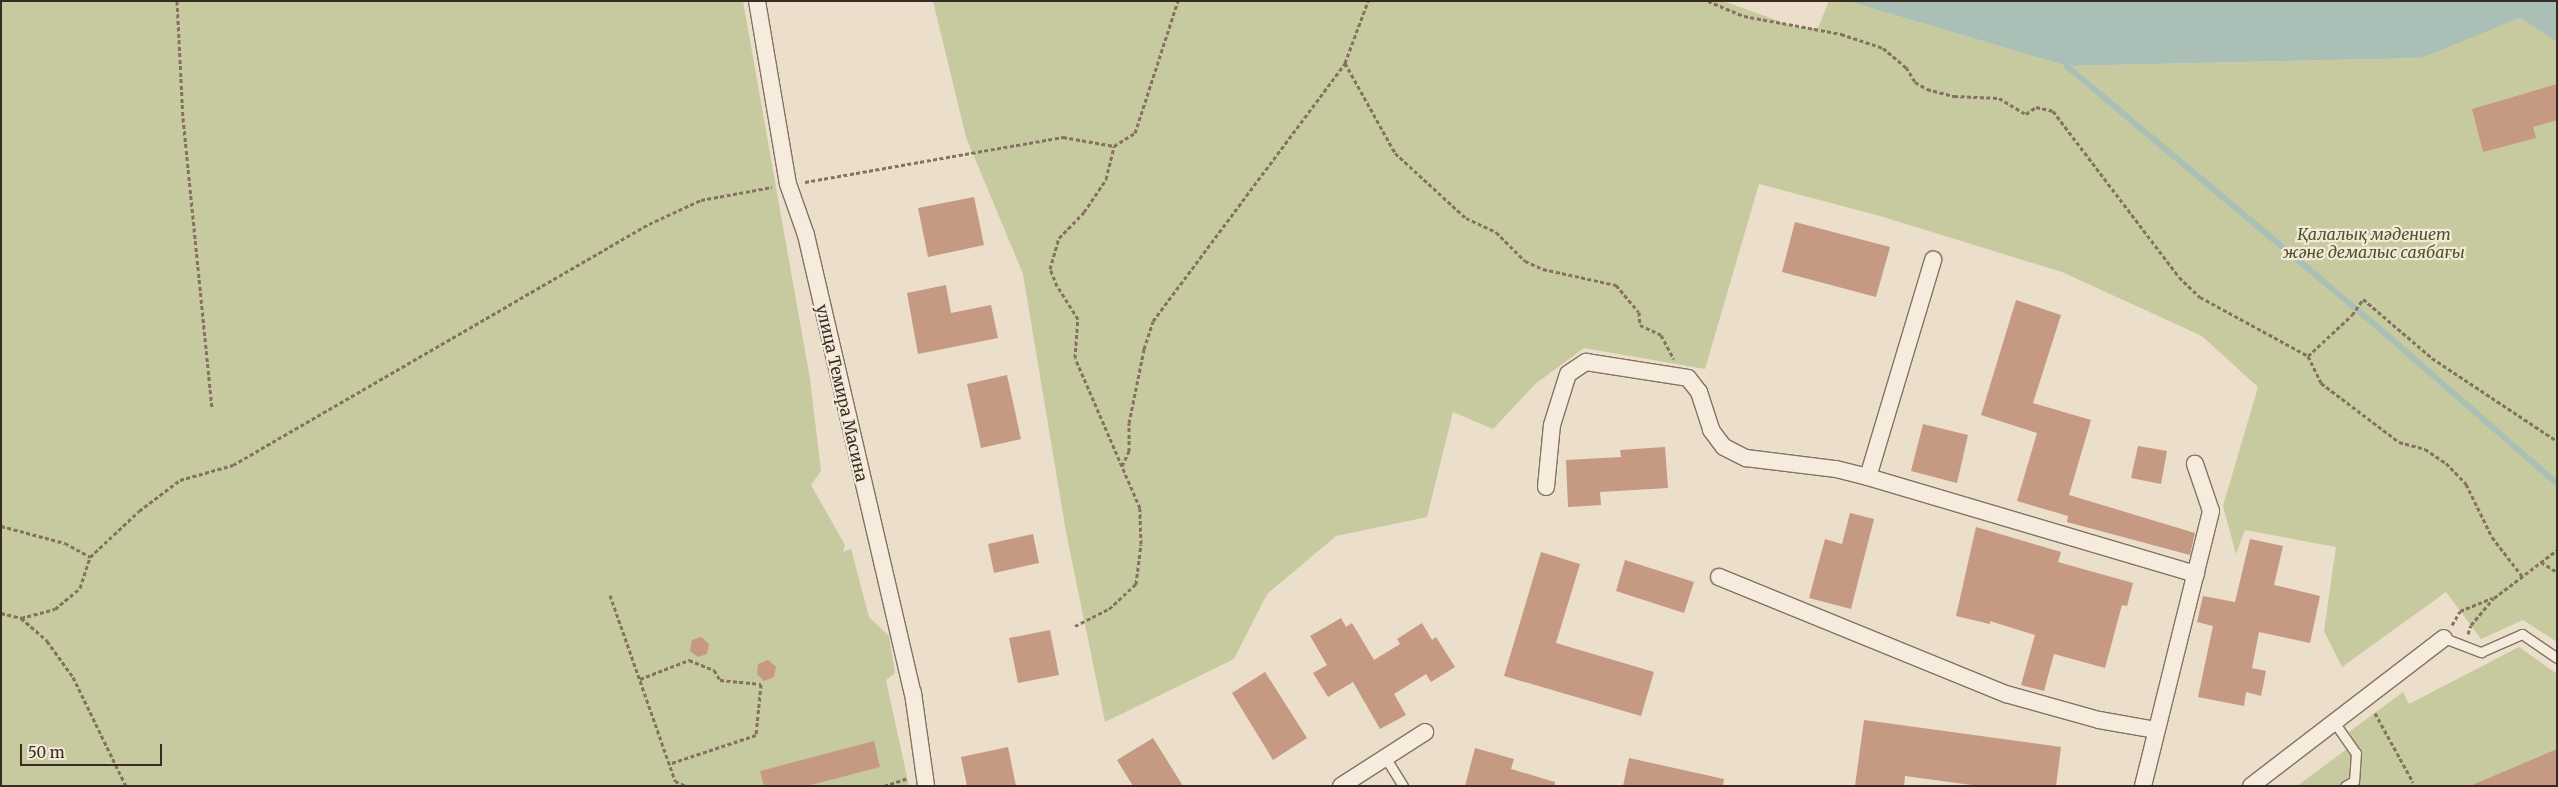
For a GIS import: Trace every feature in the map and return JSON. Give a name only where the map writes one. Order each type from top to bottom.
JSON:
[{"type":"street","name":"улица Темира Масина","points":[[757,1],[788,184],[806,235],[913,694],[926,779]]},
{"type":"street","points":[[1868,477],[1933,260]]},
{"type":"street","points":[[1546,487],[1552,425],[1568,374],[1586,362],[1688,378],[1699,392],[1711,430],[1724,447],[1746,458],[1836,469],[1868,477],[2196,574]]},
{"type":"street","points":[[2143,786],[2155,730],[2211,511],[2195,464]]},
{"type":"street","points":[[1719,577],[2006,694],[2099,720],[2155,730]]},
{"type":"street","points":[[2251,786],[2444,638]]},
{"type":"street","points":[[1341,786],[1425,732]]},
{"type":"lane","points":[[2444,638],[2482,652],[2522,634],[2557,658]]},
{"type":"lane","points":[[2334,722],[2356,753],[2354,781],[2345,786]]},
{"type":"lane","points":[[1385,757],[1403,786]]},
{"type":"path","points":[[177,1],[183,118],[212,409]]},
{"type":"path","points":[[21,618],[56,609],[80,588],[90,557],[139,511],[180,480],[233,465],[650,224],[701,200],[1063,137],[1114,146],[1135,133],[1178,1]]},
{"type":"path","points":[[1122,467],[1129,451],[1129,423],[1144,349],[1154,321],[1345,63],[1368,1]]},
{"type":"path","points":[[1708,1],[1744,16],[1841,34],[1883,48],[1906,67],[1915,82],[1954,96],[1999,98],[2019,112],[2026,114],[2036,107],[2044,107],[2059,116],[2076,146],[2179,277],[2200,297],[2308,356],[2321,383],[2399,442],[2425,449],[2446,463],[2466,484],[2492,537],[2522,576]]},
{"type":"path","points":[[1345,63],[1395,153],[1466,218],[1496,232],[1525,261],[1542,269],[1616,285],[1639,312],[1640,325],[1661,335],[1688,378]]},
{"type":"path","points":[[1075,626],[1109,610],[1136,584],[1141,544],[1140,508],[1080,374],[1075,358],[1078,318],[1057,286],[1050,269],[1059,238],[1084,212],[1106,179],[1114,146]]},
{"type":"path","points":[[2308,356],[2352,315],[2363,299],[2432,358],[2557,441]]},
{"type":"path","points":[[1,526],[65,543],[90,557]]},
{"type":"path","points":[[2471,625],[2494,598],[2557,550]]},
{"type":"path","points":[[2541,562],[2557,572]]},
{"type":"path","points":[[610,595],[675,782],[686,786]]},
{"type":"path","points":[[2460,611],[2494,598]]},
{"type":"path","points":[[1,613],[21,618],[47,641],[73,677],[126,786]]},
{"type":"path","points":[[640,679],[689,660],[714,670],[720,680],[761,684],[756,735],[669,764]]},
{"type":"path","points":[[2375,712],[2413,782]]},
{"type":"path","points":[[884,786],[926,779]]},
{"type":"green space","points":[[1,1],[743,1],[810,379],[821,471],[811,485],[845,545],[843,552],[851,549],[869,617],[889,636],[895,673],[886,680],[909,786],[1,786]]},
{"type":"green space","name":"Қалалық мәдениет және демалыс саябағы","points":[[933,1],[1723,1],[1798,28],[1818,28],[1829,1],[1847,1],[2067,66],[2422,58],[2520,18],[2557,42],[2557,642],[2523,620],[2481,639],[2446,592],[2342,667],[2324,631],[2336,547],[2245,530],[2236,554],[2223,506],[2258,387],[2202,336],[2062,272],[1880,216],[1759,184],[1705,369],[1584,348],[1535,384],[1493,429],[1453,412],[1427,517],[1336,536],[1267,594],[1234,659],[1105,722],[1066,532],[1023,274],[966,137]]},
{"type":"green space","points":[[2519,647],[2557,674],[2557,786],[2297,786],[2355,743],[2349,732],[2403,692],[2409,704]]},
{"type":"shaded area","points":[[1847,1],[2557,1],[2557,42],[2520,18],[2422,58],[2067,66]]},
{"type":"building","points":[[2557,84],[2557,120],[2533,127],[2536,138],[2483,152],[2472,109]]},
{"type":"building","points":[[974,197],[984,245],[928,257],[918,208]]},
{"type":"building","points":[[1795,222],[1890,247],[1876,297],[1782,272]]},
{"type":"building","points":[[946,285],[951,313],[991,305],[998,338],[918,354],[907,293]]},
{"type":"building","points":[[2016,300],[2061,315],[2033,403],[2091,420],[2069,495],[2195,533],[2190,555],[2067,522],[2068,516],[2017,501],[2037,433],[1981,415]]},
{"type":"building","points":[[1007,375],[1021,439],[981,448],[967,384]]},
{"type":"building","points":[[1923,424],[1968,435],[1957,483],[1911,471]]},
{"type":"building","points":[[2138,446],[2167,451],[2161,484],[2131,478]]},
{"type":"building","points":[[1665,447],[1668,488],[1600,492],[1601,505],[1568,507],[1566,460],[1621,457],[1620,450]]},
{"type":"building","points":[[1850,513],[1874,519],[1851,609],[1809,598],[1825,539],[1842,544]]},
{"type":"building","points":[[1976,527],[2061,552],[2058,562],[2133,583],[2127,606],[2122,605],[2105,668],[2054,654],[2044,691],[2021,685],[2035,635],[1990,621],[1990,624],[1956,616]]},
{"type":"building","points":[[1033,534],[1039,563],[994,573],[988,544]]},
{"type":"building","points":[[2250,539],[2283,546],[2274,585],[2320,596],[2310,643],[2259,632],[2252,668],[2266,671],[2261,696],[2246,692],[2244,706],[2198,697],[2213,626],[2197,622],[2203,596],[2235,602]]},
{"type":"building","points":[[1541,552],[1580,564],[1556,643],[1654,672],[1641,716],[1504,676]]},
{"type":"building","points":[[1625,560],[1694,582],[1684,613],[1616,591]]},
{"type":"building","points":[[1341,618],[1346,627],[1352,623],[1374,660],[1400,644],[1397,639],[1422,623],[1432,640],[1436,637],[1455,667],[1431,682],[1426,674],[1394,694],[1406,715],[1380,729],[1353,682],[1328,697],[1313,673],[1327,665],[1310,636]]},
{"type":"building","points":[[1050,630],[1059,675],[1018,683],[1009,638]]},
{"type":"building","points":[[701,637],[709,644],[707,654],[698,657],[690,651],[692,640]]},
{"type":"building","points":[[768,660],[776,667],[774,677],[764,681],[757,674],[758,664]]},
{"type":"building","points":[[1265,672],[1307,738],[1273,760],[1232,693]]},
{"type":"building","points":[[1864,720],[2061,747],[2056,786],[1979,786],[1905,776],[1904,786],[1855,786]]},
{"type":"building","points":[[1153,738],[1183,786],[1133,786],[1117,760]]},
{"type":"building","points":[[874,741],[880,767],[807,786],[764,786],[760,771]]},
{"type":"building","points":[[1008,747],[1016,786],[967,786],[961,757]]},
{"type":"building","points":[[1475,748],[1514,759],[1511,769],[1555,782],[1555,786],[1465,786]]},
{"type":"building","points":[[2557,749],[2557,786],[2470,786]]},
{"type":"building","points":[[1629,758],[1724,779],[1723,786],[1623,786]]},
{"type":"waterway","points":[[2067,66],[2378,327],[2557,483]]}]
